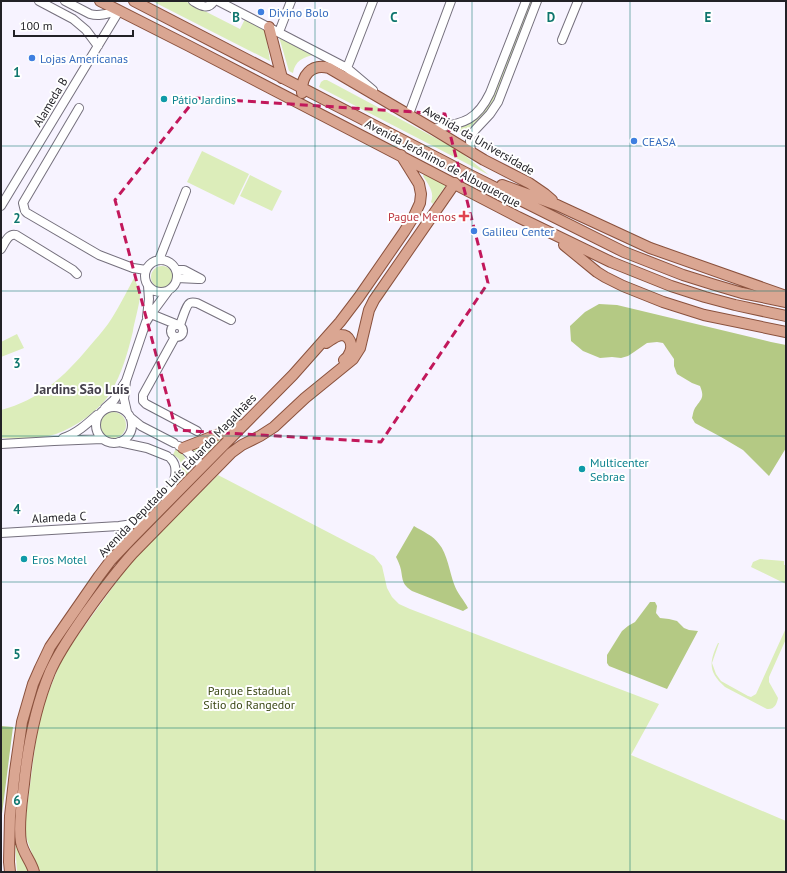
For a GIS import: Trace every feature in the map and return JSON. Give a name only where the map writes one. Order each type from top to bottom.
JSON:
[{"type":"main road","name":"Avenida Jerônimo de Albuquerque","points":[[100,1],[548,232],[611,262],[671,286],[705,297],[786,316]]},
{"type":"main road","name":"Avenida Jerônimo de Albuquerque","points":[[134,1],[601,241],[636,257],[683,275],[714,285],[786,302]]},
{"type":"main road","points":[[269,27],[282,78]]},
{"type":"main road","name":"Avenida da Universidade","points":[[302,88],[304,78],[309,72],[318,67],[329,68],[471,152],[535,187],[557,205]]},
{"type":"main road","points":[[302,88],[303,105]]},
{"type":"main road","name":"Avenida Deputado Luís Eduardo Magalhães","points":[[9,867],[10,816],[22,722],[33,684],[50,647],[103,571],[131,539],[293,375],[336,327],[359,298],[404,232],[420,203],[420,190],[417,182],[401,155]]},
{"type":"main road","points":[[474,176],[557,205],[650,248],[786,296]]},
{"type":"main road","name":"Avenida Deputado Luís Eduardo Magalhães","points":[[34,872],[32,864],[24,851],[20,840],[21,816],[30,737],[50,671],[66,641],[119,568],[231,453],[274,427],[299,403],[345,366],[356,355],[361,344],[369,310],[374,300],[455,183]]},
{"type":"main road","points":[[548,232],[597,272],[623,286],[663,302],[704,315],[786,332]]},
{"type":"main road","points":[[274,427],[301,398],[348,356],[352,348],[349,339],[342,335],[327,342],[293,375]]},
{"type":"main road","points":[[178,446],[245,423]]},
{"type":"main road","points":[[1,872],[9,867]]},
{"type":"street","points":[[39,1],[73,19],[86,30],[98,46]]},
{"type":"street","points":[[66,1],[94,16],[119,11]]},
{"type":"street","points":[[193,1],[206,7],[214,1]]},
{"type":"street","name":"Avenida da Universidade","points":[[218,1],[347,68],[386,101]]},
{"type":"street","points":[[279,32],[291,1]]},
{"type":"street","points":[[347,68],[373,1]]},
{"type":"street","points":[[409,114],[451,1]]},
{"type":"street","points":[[433,129],[470,119],[478,112],[486,101],[526,1]]},
{"type":"street","points":[[471,152],[471,136],[498,102],[537,1]]},
{"type":"street","points":[[562,40],[578,1]]},
{"type":"street","name":"Alameda B","points":[[1,206],[119,11]]},
{"type":"street","points":[[79,108],[23,203],[25,211],[99,254],[133,268],[146,270]]},
{"type":"street","points":[[466,121],[471,124],[475,130]]},
{"type":"street","points":[[1,192],[13,186]]},
{"type":"street","points":[[159,260],[186,191]]},
{"type":"street","points":[[1,249],[9,236],[16,234],[77,274]]},
{"type":"street","points":[[146,322],[168,291],[176,283],[177,274],[171,263],[167,261],[159,260],[151,264],[146,270],[145,276],[148,286],[148,309],[146,322],[126,381],[124,399],[129,414],[132,423],[132,429],[125,439],[114,443],[108,442],[98,435],[95,423],[97,417],[102,410],[116,406],[122,408],[129,414],[141,426],[178,446],[202,466]]},
{"type":"street","points":[[148,286],[158,292],[168,291]]},
{"type":"street","points":[[179,325],[187,307],[193,302],[231,320]]},
{"type":"street","points":[[151,314],[179,325]]},
{"type":"street","points":[[179,325],[174,325],[171,328],[172,335],[175,337],[143,395],[143,401],[146,404],[197,430]]},
{"type":"street","points":[[54,441],[70,435],[85,425],[114,400],[126,381]]},
{"type":"street","points":[[1,444],[102,439]]},
{"type":"street","points":[[119,442],[147,448],[169,458],[176,465],[176,472],[165,505]]},
{"type":"street","name":"Alameda C","points":[[1,532],[119,526],[147,522]]},
{"type":"street","points":[[119,526],[128,529],[131,534],[131,539]]},
{"type":"highlighted area","points":[[196,98],[445,114],[488,283],[381,442],[176,430],[115,200]]},
{"type":"green space","points":[[152,1],[185,1],[240,29],[245,19],[265,29],[270,61]]},
{"type":"green space","points":[[530,1],[534,1],[500,89],[487,112],[469,128],[463,136],[456,127],[479,115],[485,109],[496,88]]},
{"type":"green space","points":[[279,37],[314,55],[300,60],[293,73],[289,71]]},
{"type":"green space","points":[[327,80],[458,150],[489,175],[319,87],[321,82]]},
{"type":"green space","points":[[202,151],[249,174],[234,205],[187,182]]},
{"type":"green space","points":[[424,174],[446,185],[433,204],[431,202],[432,191],[423,176]]},
{"type":"green space","points":[[250,175],[282,191],[272,211],[240,196]]},
{"type":"green space","points":[[162,266],[170,269],[173,277],[170,285],[162,288],[154,285],[151,277],[154,269]]},
{"type":"green space","points":[[134,278],[140,290],[140,296],[133,331],[127,355],[115,385],[106,399],[87,417],[64,431],[56,434],[43,437],[1,438],[1,410],[15,406],[39,394],[70,368],[108,324]]},
{"type":"green space","points":[[599,304],[617,305],[786,345],[786,448],[769,476],[743,450],[695,423],[692,418],[694,409],[701,400],[702,396],[700,386],[677,374],[674,366],[674,359],[663,343],[647,343],[628,356],[621,358],[600,358],[583,351],[571,341],[570,326],[585,312]]},
{"type":"green space","points":[[17,334],[24,348],[1,357],[1,342]]},
{"type":"green space","points":[[113,412],[122,416],[126,425],[122,434],[113,438],[104,434],[100,425],[104,416]]},
{"type":"green space","points":[[230,431],[203,457],[191,449]]},
{"type":"green space","points":[[176,448],[182,452],[191,470],[175,487],[181,470],[180,461],[173,455]]},
{"type":"green space","name":"Parque Estadual Sítio do Rangedor","points":[[218,475],[374,556],[382,566],[387,588],[392,597],[399,604],[659,704],[631,755],[786,821],[786,872],[36,872],[35,862],[24,831],[39,716],[63,656],[133,559]]},
{"type":"green space","points":[[414,526],[437,541],[442,548],[455,587],[468,608],[463,611],[412,591],[405,584],[396,557]]},
{"type":"green space","points":[[760,559],[784,561],[784,565],[786,565],[786,584],[751,567],[753,562]]},
{"type":"green space","points":[[650,602],[655,602],[657,606],[656,613],[660,618],[677,621],[684,628],[698,631],[667,689],[609,666],[607,663],[607,655],[622,631],[635,622]]},
{"type":"green space","points":[[786,628],[786,639],[769,677],[769,682],[778,698],[773,708],[767,709],[725,687],[715,676],[712,663],[716,674],[721,681],[751,697],[756,694]]},
{"type":"green space","points":[[719,643],[712,663],[713,656]]},
{"type":"green space","points":[[1,726],[13,727],[1,830]]},
{"type":"green space","points":[[14,828],[16,828],[29,872],[17,872]]},
{"type":"place","name":"Divino Bolo","points":[[261,12]]},
{"type":"place","name":"Lojas Americanas","points":[[32,58]]},
{"type":"place","name":"Pátio Jardins","points":[[164,99]]},
{"type":"place","name":"CEASA","points":[[634,141]]},
{"type":"place","name":"Pague Menos","points":[[464,216]]},
{"type":"place","name":"Galileu Center","points":[[474,231]]},
{"type":"place","name":"Multicenter Sebrae","points":[[582,469]]},
{"type":"place","name":"Eros Motel","points":[[24,559]]},
{"type":"district","name":"Jardins São Luís","points":[[82,389]]}]
